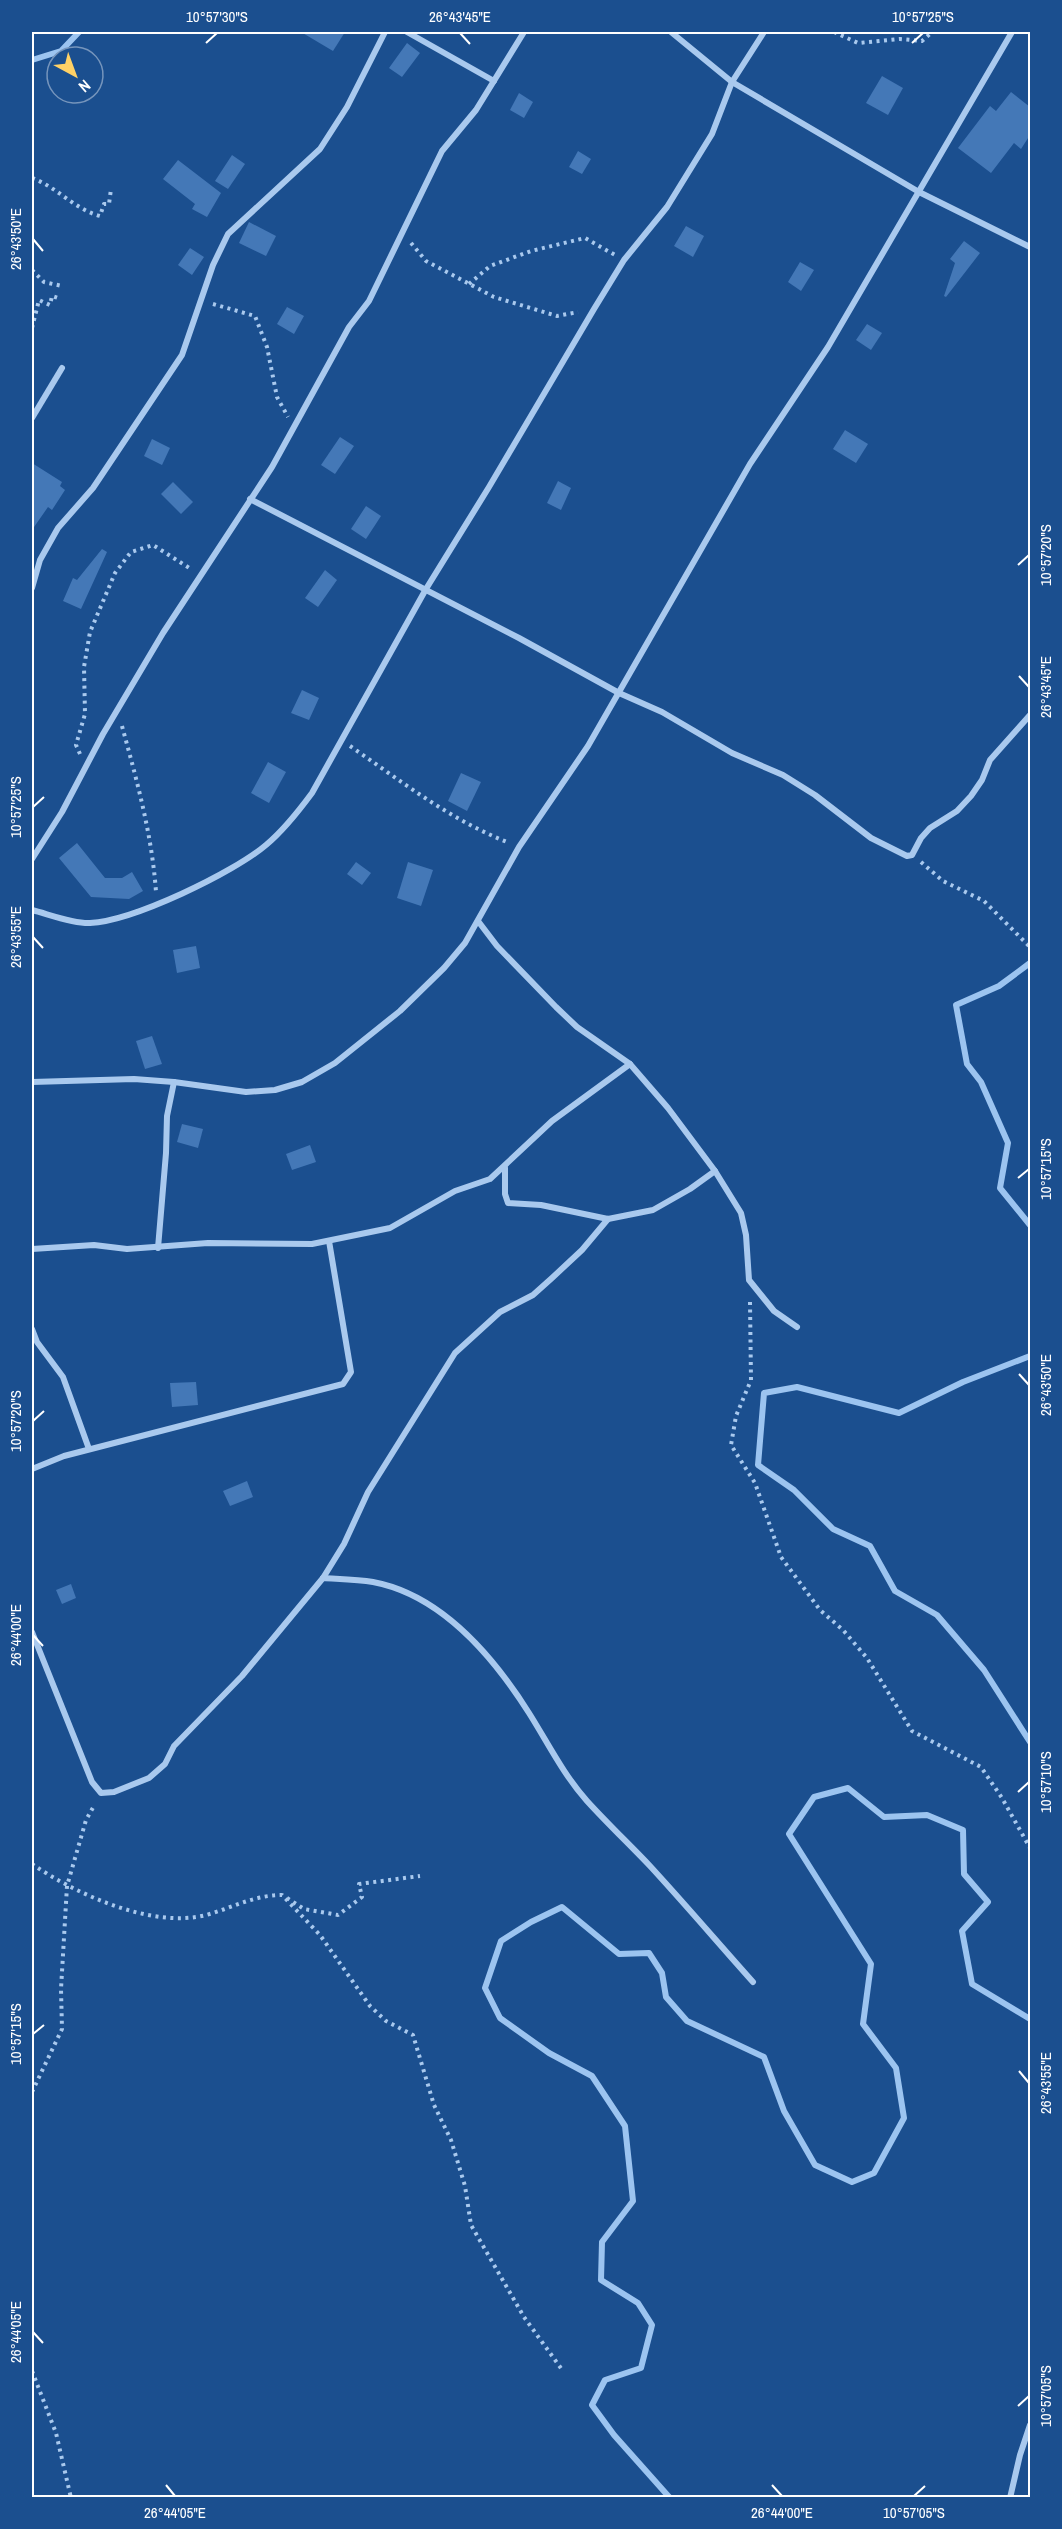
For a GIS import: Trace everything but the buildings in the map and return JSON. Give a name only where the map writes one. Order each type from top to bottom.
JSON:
[{"type":"street","points":[[32,588],[40,560],[58,528],[93,488],[182,355],[213,265],[228,234],[320,149],[347,106],[385,32]]},
{"type":"street","points":[[407,32],[494,81]]},
{"type":"street","points":[[32,859],[62,812],[117,711],[200,574],[296,426],[349,327],[369,301],[442,151],[476,110],[524,32]]},
{"type":"street","points":[[671,32],[732,82],[919,192],[1030,247]]},
{"type":"street","points":[[32,910],[88,923],[124,916],[157,904],[235,865],[265,846],[290,822],[312,793],[426,589],[624,260],[667,207],[712,134],[732,82],[764,32]]},
{"type":"street","points":[[32,1082],[135,1079],[246,1092],[275,1090],[302,1082],[335,1063],[400,1011],[444,968],[465,943],[519,847],[588,746],[658,628],[744,474],[828,347],[1012,32]]},
{"type":"street","points":[[32,418],[62,368]]},
{"type":"street","points":[[250,499],[426,589],[619,693],[662,712],[732,753],[783,776],[814,795],[871,838],[907,856],[912,855],[930,828],[957,811],[971,796],[990,760],[1030,715]]},
{"type":"street","points":[[478,921],[497,946],[577,1027],[630,1064],[668,1108],[715,1171],[741,1213],[746,1235],[749,1280],[774,1311],[797,1327]]},
{"type":"street","points":[[32,1249],[94,1245],[127,1249],[208,1243],[312,1244],[390,1228],[455,1191],[490,1179],[505,1168],[532,1138],[552,1121],[630,1064]]},
{"type":"street","points":[[158,1248],[167,1116],[174,1082]]},
{"type":"street","points":[[505,1168],[505,1194],[508,1203],[542,1205],[608,1219],[653,1210],[690,1189],[715,1171]]},
{"type":"street","points":[[32,1632],[85,1768],[101,1792],[114,1792],[149,1778],[165,1764],[174,1746],[242,1676],[323,1578],[344,1544],[368,1492],[455,1353],[500,1312],[533,1295],[582,1250],[608,1219]]},
{"type":"street","points":[[32,1469],[64,1455],[343,1384],[351,1372],[329,1241]]},
{"type":"street","points":[[32,1329],[37,1342],[63,1377],[88,1449]]},
{"type":"street","points":[[323,1578],[372,1582],[401,1590],[426,1601],[450,1618],[490,1659],[529,1712],[557,1761],[586,1800],[649,1865],[753,1982]]},
{"type":"street","points":[[1010,2498],[1030,2424]]},
{"type":"path","points":[[834,32],[858,43],[900,39],[922,41],[932,32]]},
{"type":"path","points":[[948,32],[953,32]]},
{"type":"path","points":[[32,178],[58,190],[83,212],[100,216],[104,204],[109,204],[111,189]]},
{"type":"path","points":[[401,232],[426,261],[494,297],[557,316],[594,309]]},
{"type":"path","points":[[469,284],[490,266],[531,251],[585,238],[624,260]]},
{"type":"path","points":[[32,270],[44,282],[62,286]]},
{"type":"path","points":[[32,328],[39,300],[50,305],[52,296],[61,299]]},
{"type":"path","points":[[201,300],[255,316],[267,347],[277,397],[283,413],[296,426]]},
{"type":"path","points":[[85,767],[76,745],[85,714],[85,658],[90,632],[115,573],[131,552],[153,544],[200,574]]},
{"type":"path","points":[[117,711],[146,814],[154,856],[157,904]]},
{"type":"path","points":[[342,741],[394,779],[450,814],[519,847]]},
{"type":"path","points":[[912,855],[943,881],[984,901],[1030,947]]},
{"type":"path","points":[[749,1280],[751,1380],[736,1416],[731,1445],[754,1483],[781,1557],[820,1610],[843,1630],[867,1658],[912,1731],[981,1767],[1002,1798],[1030,1848]]},
{"type":"path","points":[[32,2092],[62,2029],[61,1989],[67,1886],[86,1820],[101,1792]]},
{"type":"path","points":[[32,1864],[67,1886],[100,1902],[167,1917],[204,1915],[265,1895],[282,1895],[304,1909],[338,1915],[362,1897],[359,1884],[420,1876]]},
{"type":"path","points":[[282,1895],[320,1935],[369,2006],[386,2021],[412,2035],[434,2105],[451,2140],[465,2186],[471,2224],[524,2317],[562,2371]]},
{"type":"path","points":[[32,2371],[56,2433],[71,2498]]},
{"type":"waterway","points":[[32,60],[61,51],[79,32]]},
{"type":"waterway","points":[[1030,963],[999,986],[956,1005],[967,1064],[981,1082],[1008,1143],[1000,1188],[1030,1225]]},
{"type":"waterway","points":[[1030,1356],[963,1382],[899,1413],[797,1387],[764,1393],[758,1465],[794,1490],[833,1529],[870,1546],[895,1591],[937,1615],[984,1670],[1030,1742]]},
{"type":"waterway","points":[[670,2498],[614,2435],[592,2405],[605,2380],[641,2368],[652,2325],[638,2303],[601,2280],[602,2242],[633,2201],[625,2126],[592,2076],[549,2053],[500,2018],[485,1988],[501,1941],[531,1922],[562,1907],[619,1954],[649,1953],[662,1973],[666,1997],[687,2021],[764,2057],[784,2111],[815,2165],[852,2182],[874,2173],[904,2118],[896,2068],[863,2024],[871,1964],[789,1834],[814,1797],[848,1788],[884,1817],[927,1815],[963,1830],[964,1874],[988,1902],[962,1931],[972,1984],[1030,2019]]}]
